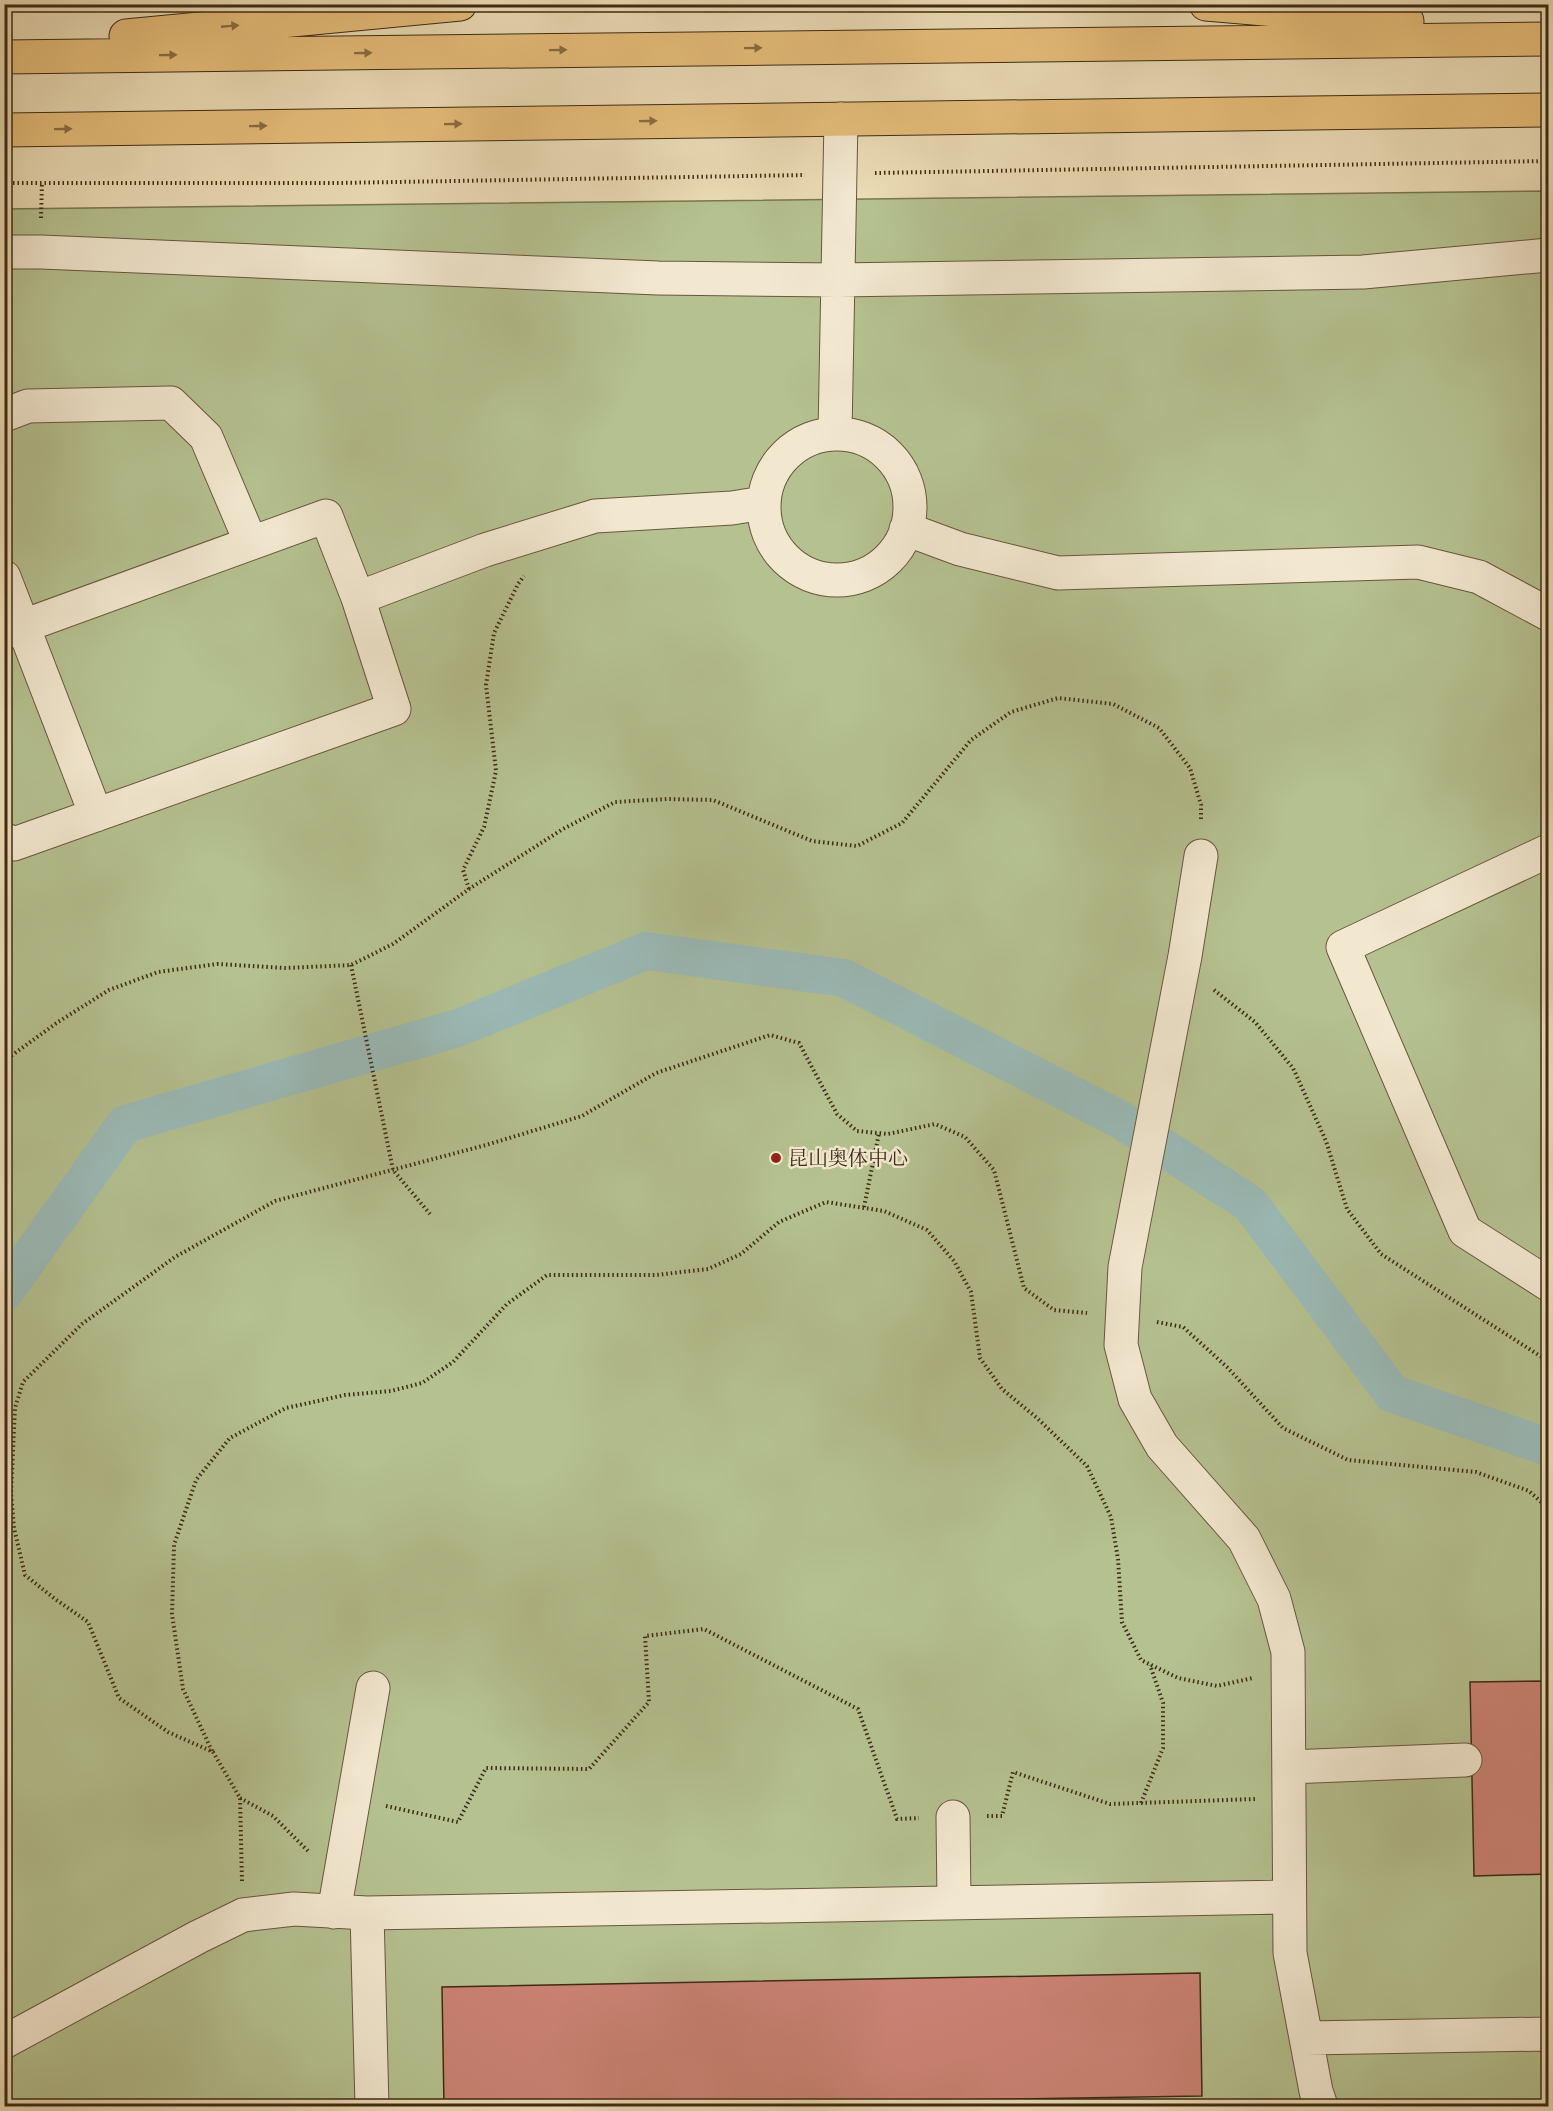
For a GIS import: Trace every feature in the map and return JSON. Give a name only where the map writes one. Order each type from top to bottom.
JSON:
[{"type":"main road","points":[[4,47],[460,4]]},
{"type":"main road","points":[[1206,4],[1548,33]]},
{"type":"main road","points":[[4,57],[1548,39]]},
{"type":"main road","points":[[4,130],[1548,110]]},
{"type":"lane","points":[[835,434],[841,119]]},
{"type":"lane","points":[[4,252],[53,252],[658,278],[838,280],[1363,272],[1548,255]]},
{"type":"lane","points":[[4,415],[28,406],[171,403],[206,437],[251,543]]},
{"type":"lane","points":[[844,433],[868,439],[888,452],[902,471],[910,494],[910,519],[902,542],[886,562],[866,575],[842,581],[817,578],[795,567],[777,550],[766,527],[763,503],[769,478],[781,458],[799,443],[821,434],[835,434],[844,433]]},
{"type":"lane","points":[[358,598],[485,550],[595,516],[732,508],[763,503]]},
{"type":"lane","points":[[4,839],[14,844],[394,709],[358,598],[326,516],[14,629]]},
{"type":"lane","points":[[906,529],[960,549],[1058,573],[1418,562],[1479,578],[1548,614]]},
{"type":"lane","points":[[4,577],[14,629],[96,815]]},
{"type":"lane","points":[[1548,851],[1343,947],[1464,1231],[1548,1284]]},
{"type":"lane","points":[[1201,856],[1179,987],[1125,1268],[1121,1345],[1135,1399],[1162,1446],[1244,1539],[1274,1599],[1288,1652],[1290,1953],[1316,2091],[1321,2106]]},
{"type":"lane","points":[[337,1897],[373,1688]]},
{"type":"lane","points":[[1289,1783],[1465,1760]]},
{"type":"lane","points":[[953,1817],[954,1903]]},
{"type":"lane","points":[[4,2042],[198,1936],[243,1915],[294,1909],[337,1897],[367,1913],[1289,1897]]},
{"type":"lane","points":[[367,1913],[372,2106]]},
{"type":"lane","points":[[1306,2038],[1548,2034]]},
{"type":"path","points":[[4,183],[337,183],[1548,161]]},
{"type":"path","points":[[469,889],[463,870],[484,827],[496,771],[486,685],[494,633],[518,584],[525,575]]},
{"type":"path","points":[[4,1061],[58,1022],[109,990],[158,972],[217,964],[286,968],[351,965],[393,944],[469,889],[563,828],[615,802],[667,799],[713,800],[812,841],[857,846],[902,823],[971,741],[979,735],[1011,712],[1058,698],[1113,704],[1159,728],[1190,768],[1201,805],[1201,856]]},
{"type":"path","points":[[351,965],[393,1170],[430,1215]]},
{"type":"path","points":[[1179,987],[1213,990],[1255,1022],[1293,1068],[1326,1141],[1347,1209],[1381,1254],[1548,1361]]},
{"type":"path","points":[[213,1752],[168,1732],[119,1698],[88,1622],[25,1575],[14,1528],[11,1492],[15,1408],[23,1382],[82,1324],[175,1257],[275,1201],[486,1145],[582,1116],[656,1073],[770,1035],[799,1043],[837,1114],[857,1131],[888,1134],[935,1124],[965,1137],[994,1170],[1024,1288],[1054,1310],[1123,1315],[1183,1327],[1227,1367],[1284,1428],[1348,1460],[1476,1472],[1529,1491],[1548,1508]]},
{"type":"path","points":[[864,1208],[879,1133]]},
{"type":"path","points":[[243,1915],[240,1798],[213,1752],[183,1689],[172,1614],[174,1545],[196,1480],[230,1438],[286,1408],[345,1395],[392,1391],[422,1383],[453,1362],[507,1304],[547,1275],[656,1275],[708,1269],[741,1254],[779,1222],[826,1202],[884,1211],[927,1230],[954,1261],[971,1292],[980,1358],[1002,1389],[1037,1418],[1087,1466],[1111,1516],[1118,1559],[1122,1622],[1141,1660],[1178,1678],[1217,1686],[1253,1678],[1288,1652]]},
{"type":"path","points":[[354,1798],[458,1822],[486,1768],[589,1769],[649,1702],[645,1636],[704,1629],[858,1709],[897,1819],[1002,1816],[1012,1772],[1110,1804],[1141,1803],[1289,1783]]},
{"type":"path","points":[[1141,1803],[1163,1748],[1163,1703],[1150,1664]]},
{"type":"path","points":[[240,1798],[273,1816],[337,1897]]},
{"type":"green space","name":"昆山奥体中心","points":[[1548,191],[1548,2106],[5,2106],[4,209]]},
{"type":"building","points":[[1548,1681],[1548,1874],[1474,1876],[1470,1682]]},
{"type":"building","points":[[1200,1973],[1202,2096],[598,2106],[444,2106],[442,1987]]},
{"type":"waterway","points":[[4,1293],[125,1124],[458,1028],[646,951],[844,978],[1121,1120],[1250,1204],[1393,1394],[1548,1447]]},
{"type":"place","name":"昆山奥体中心","points":[[776,1158]]}]
